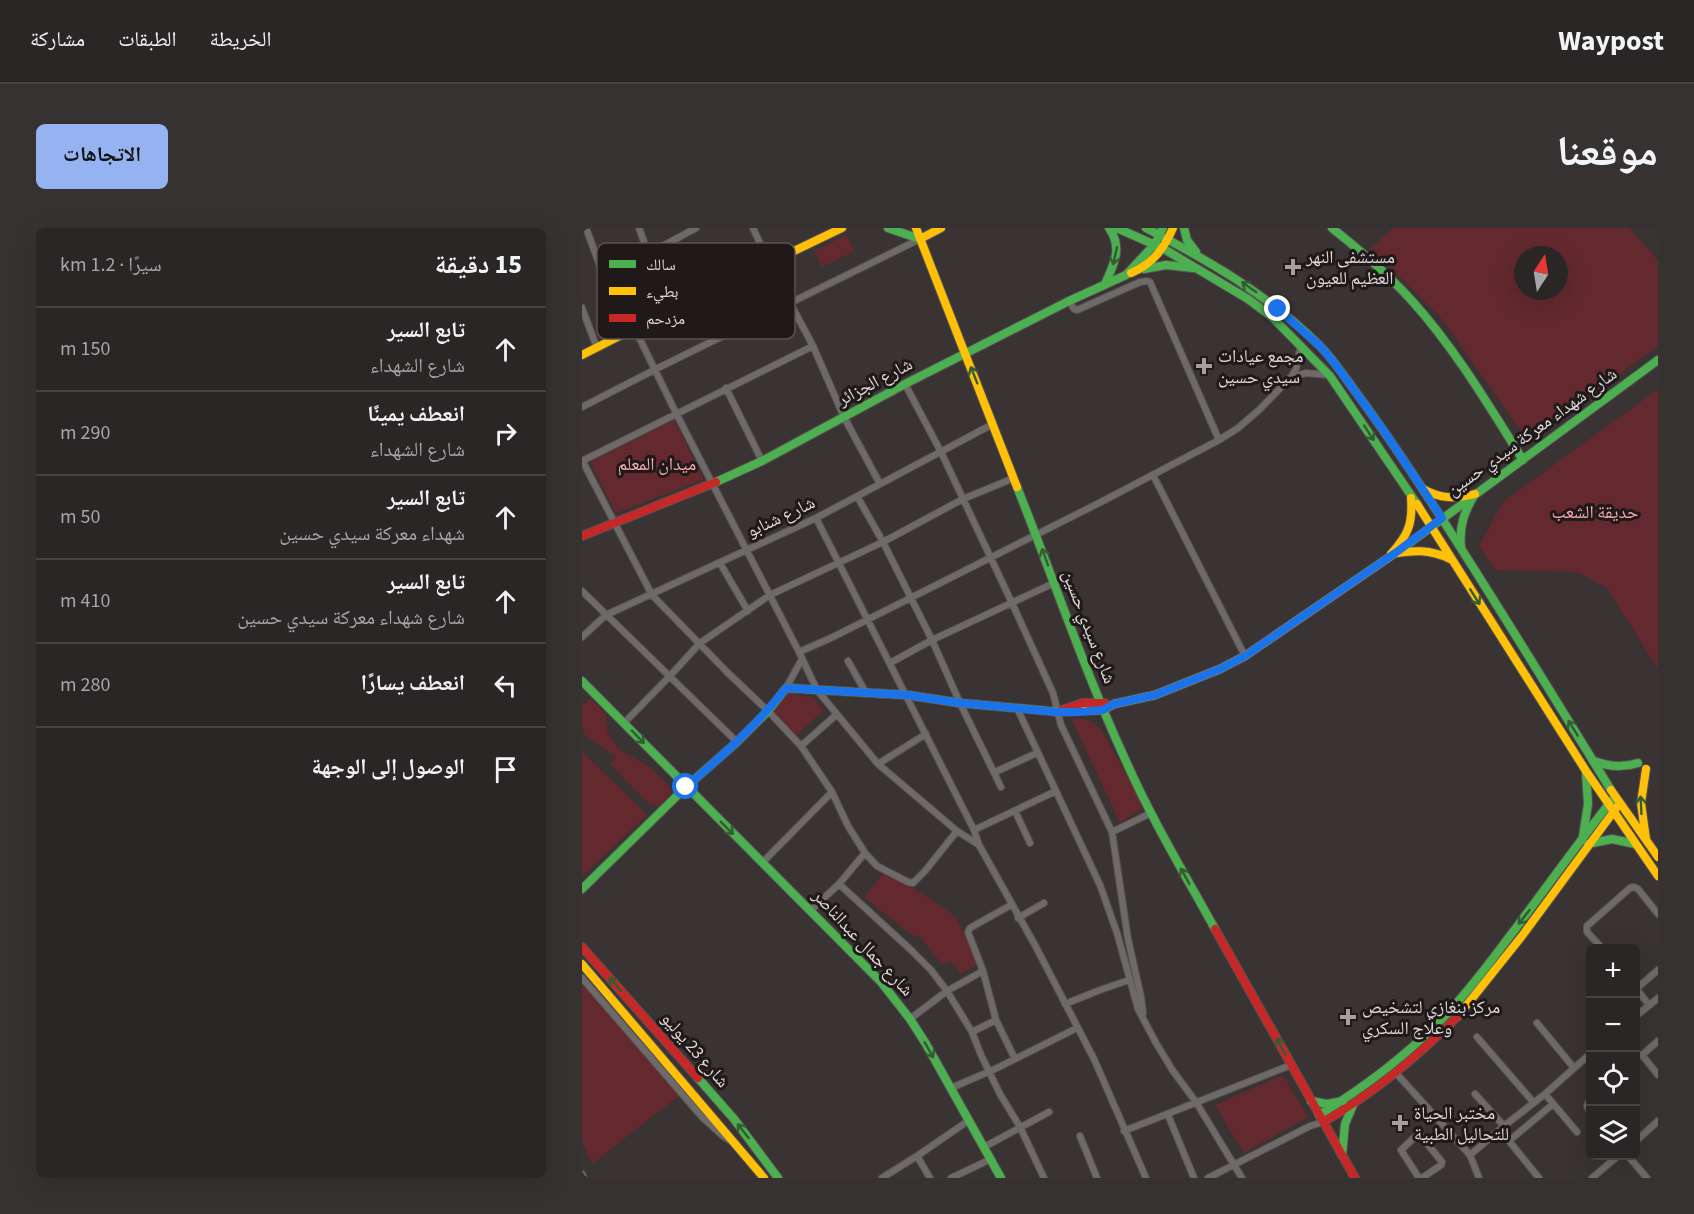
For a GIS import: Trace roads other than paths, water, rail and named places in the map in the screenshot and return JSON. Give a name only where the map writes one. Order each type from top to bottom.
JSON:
[{"type":"main road","points":[[795,250],[842,228]]},
{"type":"main road","points":[[888,228],[920,239],[941,228]]},
{"type":"main road","name":"شارع سيدي حسين","points":[[916,228],[1102,706],[1150,813],[1355,1178]]},
{"type":"main road","points":[[1101,286],[1118,252],[1116,239],[1109,228]]},
{"type":"main road","points":[[1117,228],[1155,244],[1248,299],[1272,317],[1330,376],[1410,493],[1586,771],[1658,876]]},
{"type":"main road","points":[[1146,228],[1164,234],[1223,269],[1270,303],[1321,347],[1386,434],[1442,518],[1617,800],[1658,857]]},
{"type":"main road","points":[[1164,234],[1173,228]]},
{"type":"main road","points":[[1184,228],[1187,240],[1203,258]]},
{"type":"main road","points":[[1332,228],[1359,249],[1425,315],[1470,375],[1523,460]]},
{"type":"main road","points":[[1142,269],[1164,249],[1164,234]]},
{"type":"main road","name":"شارع الجزائر","points":[[582,536],[713,484],[762,461],[905,384],[1069,301],[1126,275],[1164,234]]},
{"type":"main road","points":[[1126,275],[1142,269],[1166,265],[1198,269]]},
{"type":"main road","points":[[582,355],[615,339]]},
{"type":"main road","name":"شارع شهداء معركة سيدي حسين","points":[[1102,706],[1155,695],[1245,656],[1523,460],[1658,360]]},
{"type":"main road","points":[[1420,486],[1430,493],[1450,498],[1475,494]]},
{"type":"main road","points":[[1391,554],[1406,538],[1409,531],[1413,513],[1410,493]]},
{"type":"main road","points":[[1462,553],[1460,523],[1464,511],[1475,494]]},
{"type":"main road","points":[[1391,554],[1426,550],[1437,552],[1452,560]]},
{"type":"main road","name":"شارع جمال عبدالناصر","points":[[582,681],[873,974],[910,1019],[1001,1178]]},
{"type":"main road","points":[[582,889],[686,787],[737,742],[768,711],[786,688],[907,695],[960,703],[1058,712],[1079,712],[1102,706]]},
{"type":"main road","points":[[1593,761],[1615,767],[1642,766],[1641,803],[1646,841]]},
{"type":"main road","points":[[1583,836],[1588,804],[1586,771]]},
{"type":"main road","points":[[1321,1119],[1353,1105],[1396,1073],[1441,1032],[1469,1002],[1522,936],[1617,800]]},
{"type":"main road","points":[[1321,1119],[1383,1073],[1449,1012],[1485,969],[1583,836],[1611,808]]},
{"type":"main road","points":[[1588,844],[1618,838],[1635,845]]},
{"type":"main road","name":"شارع 23 يوليو","points":[[582,947],[734,1119],[778,1178]]},
{"type":"main road","name":"شارع 23 يوليو","points":[[582,964],[585,976],[739,1147],[763,1177]]},
{"type":"main road","points":[[1311,1101],[1322,1104],[1343,1101]]},
{"type":"main road","points":[[1342,1155],[1345,1124],[1353,1105]]},
{"type":"main road","points":[[763,1177],[771,1168]]},
{"type":"street","points":[[586,228],[597,258]]},
{"type":"street","points":[[639,228],[644,243]]},
{"type":"street","points":[[668,243],[696,228]]},
{"type":"street","points":[[753,228],[760,243]]},
{"type":"street","points":[[795,300],[920,239]]},
{"type":"street","points":[[1069,301],[1077,310],[1140,282],[1150,282],[1219,440]]},
{"type":"street","points":[[1101,286],[1101,300]]},
{"type":"street","points":[[582,308],[597,348]]},
{"type":"street","points":[[795,310],[844,417],[880,484]]},
{"type":"street","points":[[640,339],[817,690],[878,764],[957,831],[979,845]]},
{"type":"street","points":[[582,407],[716,339]]},
{"type":"street","points":[[799,652],[1154,475],[1219,440],[1259,410],[1291,377],[1296,369],[1301,345]]},
{"type":"street","points":[[813,346],[582,460],[652,595],[801,746],[832,792],[848,826],[865,853],[877,866],[913,883],[957,831]]},
{"type":"street","points":[[1291,377],[1306,373],[1330,376]]},
{"type":"street","points":[[905,384],[941,452],[991,557],[1053,693],[1061,725],[1112,831],[1128,939],[1144,1020]]},
{"type":"street","points":[[726,388],[762,461]]},
{"type":"street","name":"شارع شنابو","points":[[582,637],[606,615],[816,518],[993,424]]},
{"type":"street","points":[[1154,475],[1245,656]]},
{"type":"street","points":[[624,723],[700,643],[770,595],[883,542],[963,499],[1014,477]]},
{"type":"street","points":[[857,496],[883,542],[932,640],[960,703],[1002,787]]},
{"type":"street","points":[[816,518],[907,695],[974,830],[979,845],[1036,947],[1094,1059],[1146,1178]]},
{"type":"street","points":[[720,563],[748,610]]},
{"type":"street","points":[[890,663],[932,640],[1054,583]]},
{"type":"street","points":[[582,591],[737,742]]},
{"type":"street","points":[[786,688],[802,659]]},
{"type":"street","points":[[848,661],[866,693]]},
{"type":"street","points":[[1017,708],[1100,885],[1117,933],[1138,1009],[1173,1071],[1196,1102],[1242,1178]]},
{"type":"street","points":[[801,746],[836,715]]},
{"type":"street","points":[[878,764],[926,734]]},
{"type":"street","points":[[995,772],[1037,753]]},
{"type":"street","points":[[974,830],[1056,791]]},
{"type":"street","points":[[762,863],[832,792]]},
{"type":"street","points":[[1015,811],[1030,843]]},
{"type":"street","points":[[1112,831],[1150,813]]},
{"type":"street","points":[[811,910],[839,884],[865,853]]},
{"type":"street","points":[[839,884],[911,950],[947,991],[972,1032],[989,1072],[1020,1127],[1044,1178]]},
{"type":"street","points":[[1598,944],[1587,932],[1587,926],[1630,888],[1638,889],[1658,914]]},
{"type":"street","points":[[1018,918],[1044,903]]},
{"type":"street","points":[[1011,905],[969,930],[996,1020],[1016,1059]]},
{"type":"street","points":[[1640,985],[1658,970]]},
{"type":"street","points":[[910,1019],[947,991],[983,971]]},
{"type":"street","points":[[1065,1004],[1129,980]]},
{"type":"street","points":[[1640,993],[1649,1005]]},
{"type":"street","points":[[1640,1012],[1658,998]]},
{"type":"street","points":[[972,1032],[996,1020]]},
{"type":"street","points":[[1537,1023],[1574,1068]]},
{"type":"street","points":[[951,1088],[989,1072],[1077,1028]]},
{"type":"street","points":[[1477,1037],[1534,1103]]},
{"type":"street","points":[[1658,1041],[1642,1055],[1658,1075]]},
{"type":"street","points":[[1470,1155],[1586,1058]]},
{"type":"street","points":[[1125,1131],[1291,1065]]},
{"type":"street","points":[[1396,1073],[1470,1155],[1479,1178]]},
{"type":"street","points":[[1475,1094],[1504,1126]]},
{"type":"street","points":[[1545,1094],[1577,1132]]},
{"type":"street","points":[[1539,1178],[1509,1141],[1553,1104]]},
{"type":"street","points":[[984,1147],[1049,1112]]},
{"type":"street","points":[[1168,1115],[1194,1178]]},
{"type":"street","points":[[1208,1178],[1321,1119]]},
{"type":"street","points":[[882,1178],[968,1121]]},
{"type":"street","points":[[1640,1137],[1658,1121]]},
{"type":"street","points":[[1418,1134],[1442,1162],[1441,1165],[1420,1178],[1401,1150],[1418,1134]]},
{"type":"street","points":[[1080,1136],[1097,1178]]},
{"type":"street","points":[[917,1156],[930,1178]]},
{"type":"street","points":[[951,1178],[991,1159]]},
{"type":"street","points":[[1592,1178],[1612,1160]]},
{"type":"street","points":[[1632,1160],[1647,1178]]},
{"type":"place","name":"مستشفى النهر العظيم للعيون","points":[[1293,267]]},
{"type":"place","name":"مجمع عيادات سيدي حسين","points":[[1204,366]]},
{"type":"place","name":"مركز بنغازي لتشخيص وعلاج السكري","points":[[1348,1017]]},
{"type":"place","name":"مختبر الحياة للتحاليل الطبية","points":[[1400,1123]]},
{"type":"park label","name":"ميدان المعلم","points":[[657,464]]},
{"type":"park label","name":"حديقة الشعب","points":[[1595,512]]}]
